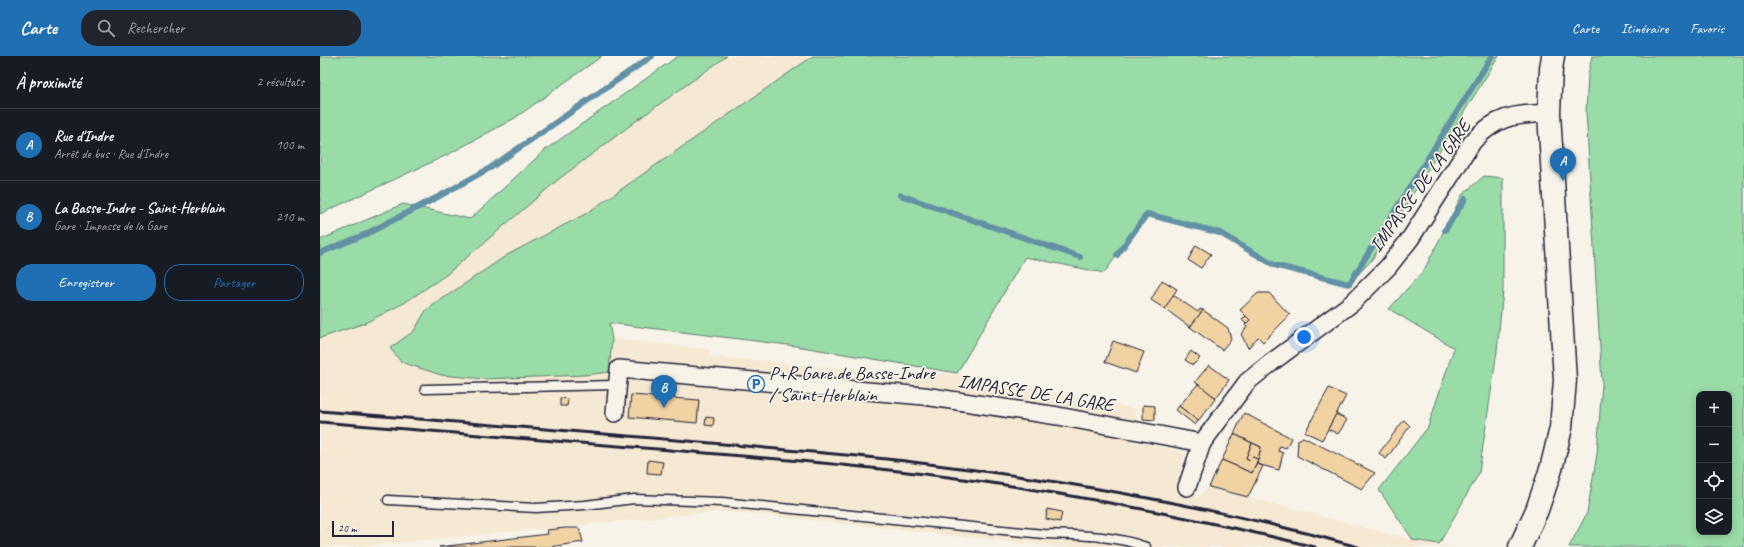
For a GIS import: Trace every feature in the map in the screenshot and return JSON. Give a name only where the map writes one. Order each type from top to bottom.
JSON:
[{"type":"street","points":[[1520,547],[1537,510],[1551,469],[1560,428],[1565,380],[1549,113],[1553,56]]},
{"type":"street","name":"IMPASSE DE LA GARE","points":[[1187,487],[1202,443],[1247,382],[1352,303],[1388,268],[1410,239],[1473,141],[1484,130],[1496,122],[1510,117],[1549,113]]},
{"type":"street","name":"IMPASSE DE LA GARE","points":[[615,413],[618,369],[924,396],[1058,416],[1202,443]]},
{"type":"lane","points":[[425,389],[617,385]]},
{"type":"lane","points":[[388,500],[536,508],[585,505],[639,498],[732,502],[1044,534],[1090,536],[1128,541],[1146,547]]},
{"type":"shaded area","points":[[678,56],[869,56],[426,310],[414,331],[545,355],[612,339],[710,349],[709,356],[907,375],[957,373],[1137,409],[1132,441],[1185,452],[1176,490],[1198,496],[1209,487],[1413,540],[1455,547],[1058,547],[746,513],[715,512],[353,547],[320,547],[320,316],[404,303],[545,150]]},
{"type":"green space","points":[[320,56],[602,56],[515,118],[449,154],[320,214]]},
{"type":"green space","points":[[678,56],[727,56],[636,121],[559,179],[446,275],[404,303],[365,323],[320,338],[320,240],[403,204],[470,219],[545,150]]},
{"type":"green space","points":[[813,56],[1499,56],[1371,261],[1349,284],[1274,265],[1220,233],[1147,214],[1104,273],[1025,257],[957,373],[796,346],[609,323],[612,339],[609,372],[585,375],[485,379],[441,375],[401,362],[390,348],[414,331],[426,310],[507,255],[587,213]]},
{"type":"green space","points":[[1592,56],[1744,56],[1744,547],[1569,547],[1587,513],[1597,454],[1602,383],[1586,112],[1588,75]]},
{"type":"green space","points":[[1484,176],[1503,178],[1503,290],[1497,351],[1479,473],[1439,544],[1413,540],[1379,490],[1428,427],[1454,348],[1389,309],[1424,270],[1462,195]]},
{"type":"building","points":[[1196,245],[1211,254],[1201,268],[1188,260]]},
{"type":"building","points":[[1162,280],[1177,289],[1165,309],[1151,300]]},
{"type":"building","points":[[1258,293],[1269,293],[1290,315],[1263,342],[1258,337],[1248,348],[1241,334],[1247,327],[1245,325],[1250,320],[1240,310]]},
{"type":"building","points":[[1173,295],[1198,312],[1200,309],[1203,310],[1190,327],[1165,309]]},
{"type":"building","points":[[1203,310],[1228,328],[1231,339],[1222,350],[1190,327]]},
{"type":"building","points":[[1246,316],[1250,320],[1246,324],[1242,320]]},
{"type":"building","points":[[1113,341],[1144,352],[1136,373],[1105,362]]},
{"type":"building","points":[[1191,351],[1200,358],[1193,365],[1185,360]]},
{"type":"building","points":[[1209,365],[1229,380],[1216,398],[1195,382]]},
{"type":"building","points":[[1198,384],[1216,398],[1198,421],[1179,406]]},
{"type":"building","points":[[1329,388],[1346,396],[1322,440],[1305,432]]},
{"type":"building","points":[[631,395],[699,400],[697,423],[629,417]]},
{"type":"building","points":[[560,398],[568,399],[567,406],[560,406]]},
{"type":"building","points":[[1143,405],[1155,406],[1155,420],[1143,419]]},
{"type":"building","points":[[1179,406],[1198,421],[1195,425],[1176,410]]},
{"type":"building","points":[[1244,413],[1291,438],[1286,448],[1280,446],[1278,451],[1283,453],[1279,470],[1257,464],[1261,447],[1234,434]]},
{"type":"building","points":[[1336,414],[1347,420],[1338,434],[1328,429]]},
{"type":"building","points":[[706,417],[714,418],[713,426],[705,425]]},
{"type":"building","points":[[1404,420],[1410,426],[1386,459],[1379,453]]},
{"type":"building","points":[[1234,434],[1252,443],[1246,458],[1250,460],[1253,457],[1258,459],[1252,473],[1222,460]]},
{"type":"building","points":[[1303,437],[1375,473],[1362,489],[1297,456],[1298,440]]},
{"type":"building","points":[[1252,443],[1261,447],[1258,459],[1253,457],[1250,460],[1246,458]]},
{"type":"building","points":[[648,460],[663,462],[661,474],[647,473]]},
{"type":"building","points":[[1222,460],[1252,473],[1257,464],[1263,466],[1248,497],[1209,487]]},
{"type":"building","points":[[1047,509],[1062,512],[1060,522],[1046,519]]},
{"type":"building","points":[[579,528],[583,542],[549,547],[439,547],[548,534],[547,530]]},
{"type":"waterway","points":[[320,253],[366,234],[490,168],[652,56]]},
{"type":"waterway","points":[[1117,255],[1147,214],[1220,233],[1274,265],[1349,284],[1492,56]]},
{"type":"waterway","points":[[900,195],[1080,257]]},
{"type":"waterway","points":[[1445,230],[1465,199]]},
{"type":"railway","points":[[320,411],[735,445],[969,469],[1081,486],[1193,507],[1303,532],[1358,547]]},
{"type":"railway","points":[[320,422],[747,456],[928,474],[1055,493],[1130,507],[1315,547]]},
{"type":"place","name":"Rue d'Indre","points":[[1563,181]]},
{"type":"place","name":"P+R Gare de Basse-Indre / Saint-Herblain","points":[[756,384]]},
{"type":"place","name":"La Basse-Indre - Saint-Herblain","points":[[664,408]]}]
